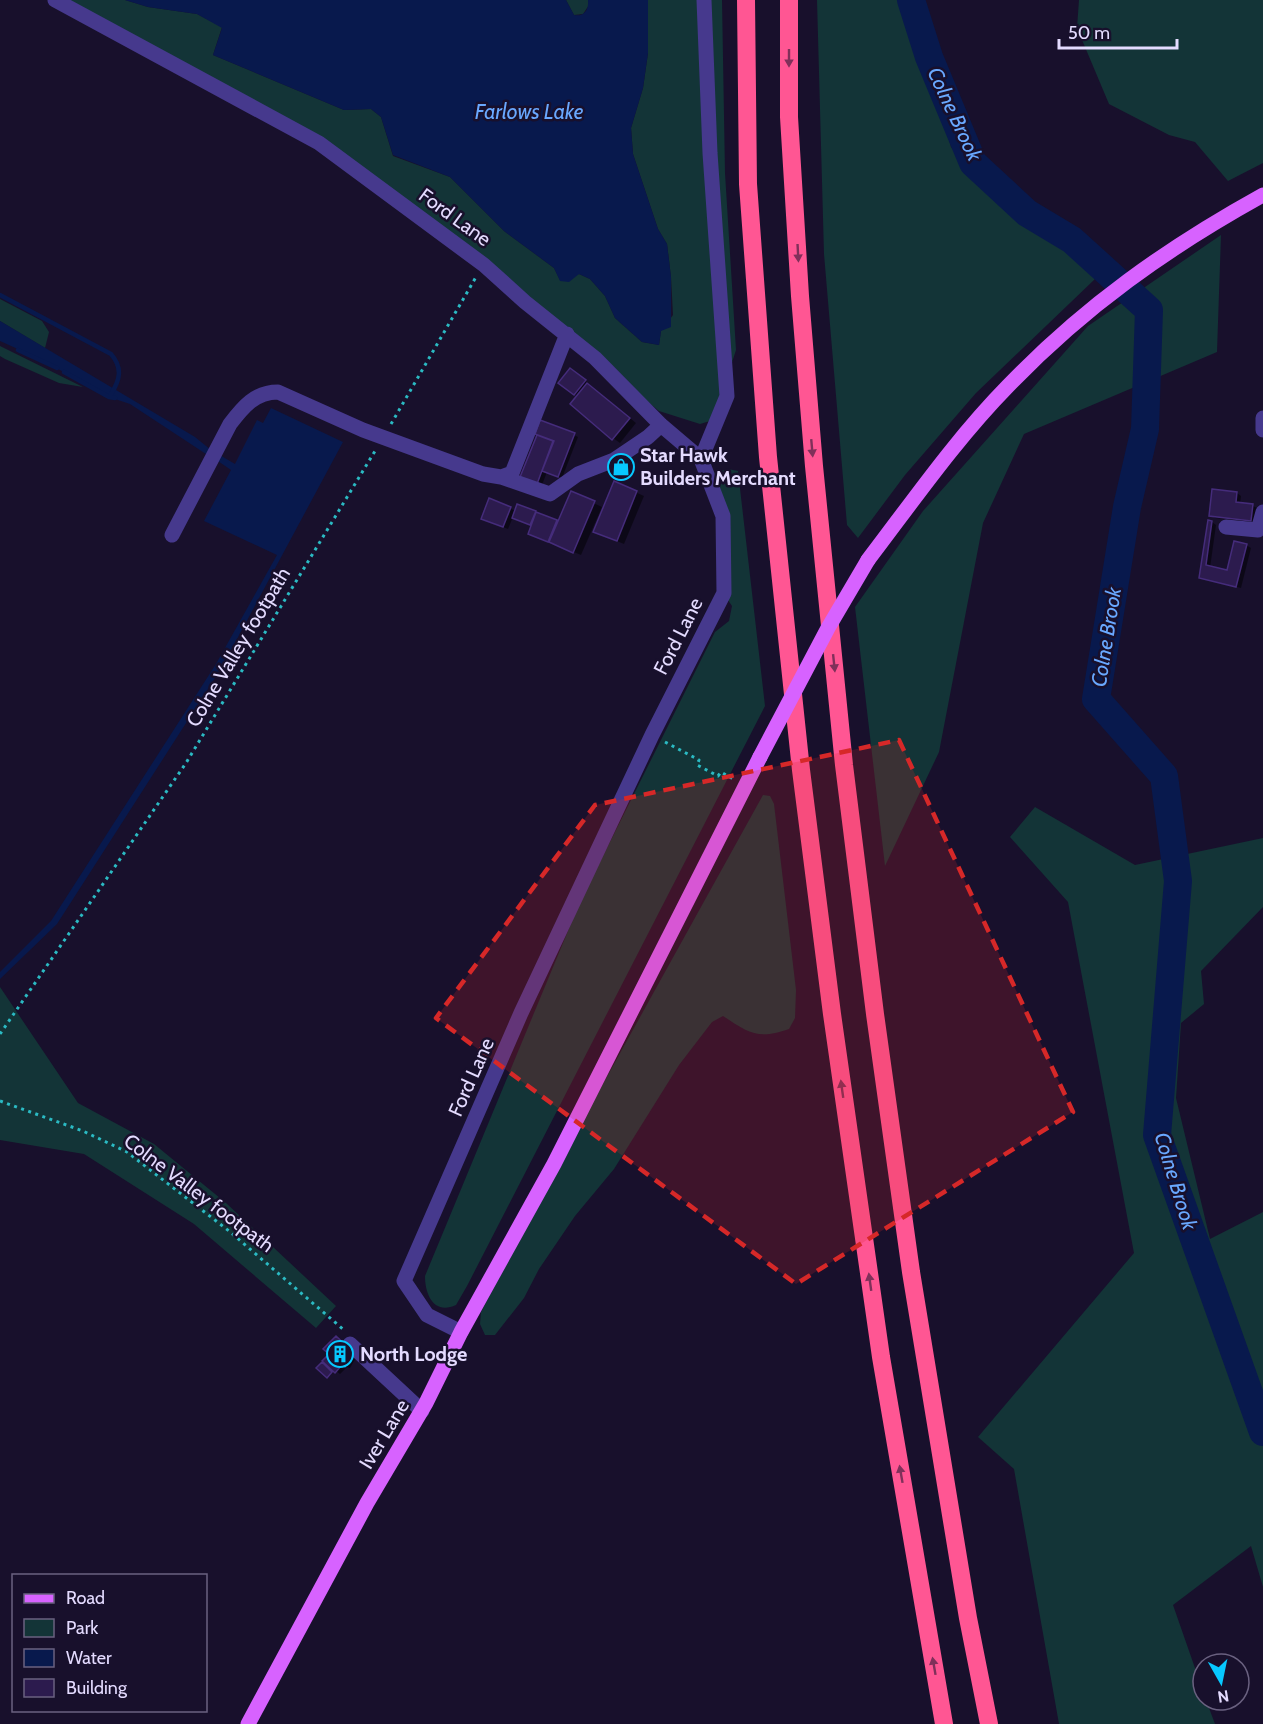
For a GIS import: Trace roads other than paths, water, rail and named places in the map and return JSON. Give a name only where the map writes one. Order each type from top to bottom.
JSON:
[{"type":"highway","points":[[746,0],[748,184],[768,457],[800,759],[832,1014],[881,1357],[944,1724]]},
{"type":"highway","points":[[789,0],[789,117],[800,296],[814,466],[844,765],[911,1272],[968,1618],[989,1724]]},
{"type":"main road","name":"Iver Lane","points":[[248,1724],[367,1503],[422,1411],[461,1332],[554,1164],[745,785],[828,628],[868,560],[946,457],[1007,386],[1095,304],[1155,260],[1263,195]]},
{"type":"street","name":"Ford Lane","points":[[55,0],[319,143],[484,265],[525,302],[596,358],[661,425],[701,459],[723,516],[724,593],[652,735],[521,1013],[404,1281],[427,1315],[461,1332]]},
{"type":"street","points":[[701,459],[727,396],[710,153],[704,0]]},
{"type":"street","points":[[501,477],[512,473],[567,333]]},
{"type":"street","points":[[172,535],[230,424],[255,397],[270,392],[278,392],[383,437],[483,474],[501,477],[550,494],[578,474],[614,460],[648,437],[661,425]]},
{"type":"street","points":[[1263,418],[1263,430]]},
{"type":"street","points":[[1226,527],[1258,531],[1263,512]]},
{"type":"street","points":[[350,1344],[422,1411]]},
{"type":"water","name":"Farlows Lake","points":[[125,0],[566,0],[574,15],[581,15],[588,7],[588,0],[648,0],[648,53],[643,88],[631,128],[633,154],[658,229],[667,244],[671,277],[671,327],[661,331],[659,345],[642,342],[615,318],[605,296],[590,279],[579,274],[569,282],[560,281],[554,268],[504,231],[450,177],[393,155],[381,117],[371,109],[344,110],[213,55],[222,28],[197,14],[148,7]]},
{"type":"water","points":[[0,321],[195,437],[211,450],[209,456],[130,404],[109,397],[40,359],[0,341]]},
{"type":"water","points":[[271,408],[343,442],[222,667],[57,924],[0,979],[0,972],[51,921],[216,664],[277,555],[204,521],[231,470],[215,459],[218,454],[235,464],[257,420],[263,423]]},
{"type":"waterway","name":"Colne Brook","points":[[911,0],[929,57],[973,163],[1027,213],[1072,240],[1149,310],[1145,429],[1127,507],[1096,699],[1164,776],[1178,881],[1157,1135],[1263,1432]]},
{"type":"waterway","points":[[0,295],[111,354],[119,369],[111,394]]},
{"type":"waterway","points":[[18,350],[57,368]]},
{"type":"waterway","points":[[64,372],[109,397],[115,398]]},
{"type":"place","name":"Star Hawk Builders Merchant","points":[[621,467]]},
{"type":"place","name":"North Lodge","points":[[340,1354]]}]
